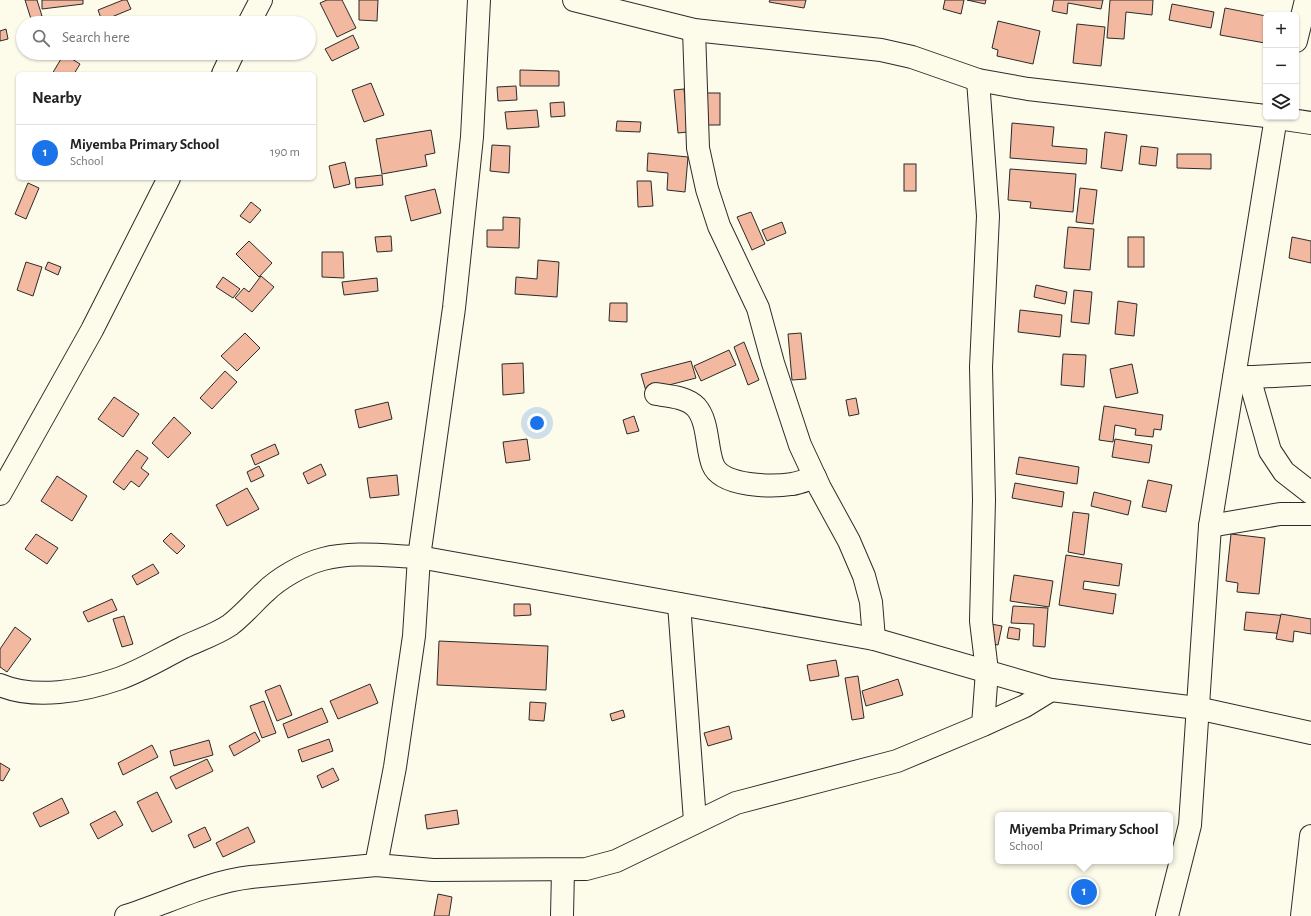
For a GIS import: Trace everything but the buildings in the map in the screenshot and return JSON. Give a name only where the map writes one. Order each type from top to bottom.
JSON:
[{"type":"street","points":[[252,16],[260,0]]},
{"type":"street","points":[[376,865],[395,767],[414,636],[419,557],[454,308],[472,137],[479,0]]},
{"type":"street","points":[[574,0],[694,30],[881,50],[912,57],[978,80],[1028,89],[1263,116]]},
{"type":"street","points":[[1299,25],[1303,4]]},
{"type":"street","points":[[694,30],[698,148],[707,189],[719,226],[758,308],[784,400],[800,445],[850,541],[864,576],[871,602],[874,639]]},
{"type":"street","points":[[223,72],[229,60]]},
{"type":"street","points":[[978,80],[988,216],[981,367],[984,500],[981,621],[987,671],[983,725]]},
{"type":"street","points":[[1167,916],[1190,825],[1210,526],[1241,378],[1272,120]]},
{"type":"street","points":[[1292,120],[1311,123]]},
{"type":"street","points":[[0,494],[92,330],[168,180]]},
{"type":"street","points":[[1241,378],[1311,374]]},
{"type":"street","points":[[1241,378],[1270,451],[1284,472],[1311,493]]},
{"type":"street","points":[[656,394],[676,397],[695,406],[702,420],[714,468],[720,474],[743,484],[793,484],[815,476]]},
{"type":"street","points":[[1210,526],[1280,514],[1311,514]]},
{"type":"street","points":[[0,685],[12,690],[24,692],[53,692],[87,687],[119,678],[229,626],[246,612],[266,591],[285,576],[322,559],[356,554],[419,557],[874,639],[1051,690],[1197,708],[1311,733]]},
{"type":"street","points":[[678,604],[695,821]]},
{"type":"street","points":[[126,916],[159,906],[231,880],[376,865],[433,870],[586,869],[616,861],[695,821],[736,803],[897,761],[1025,706],[1051,690]]},
{"type":"street","points":[[1302,916],[1311,836]]},
{"type":"street","points":[[562,916],[563,870]]},
{"type":"place","name":"Miyemba Primary School","points":[[1084,892]]}]
